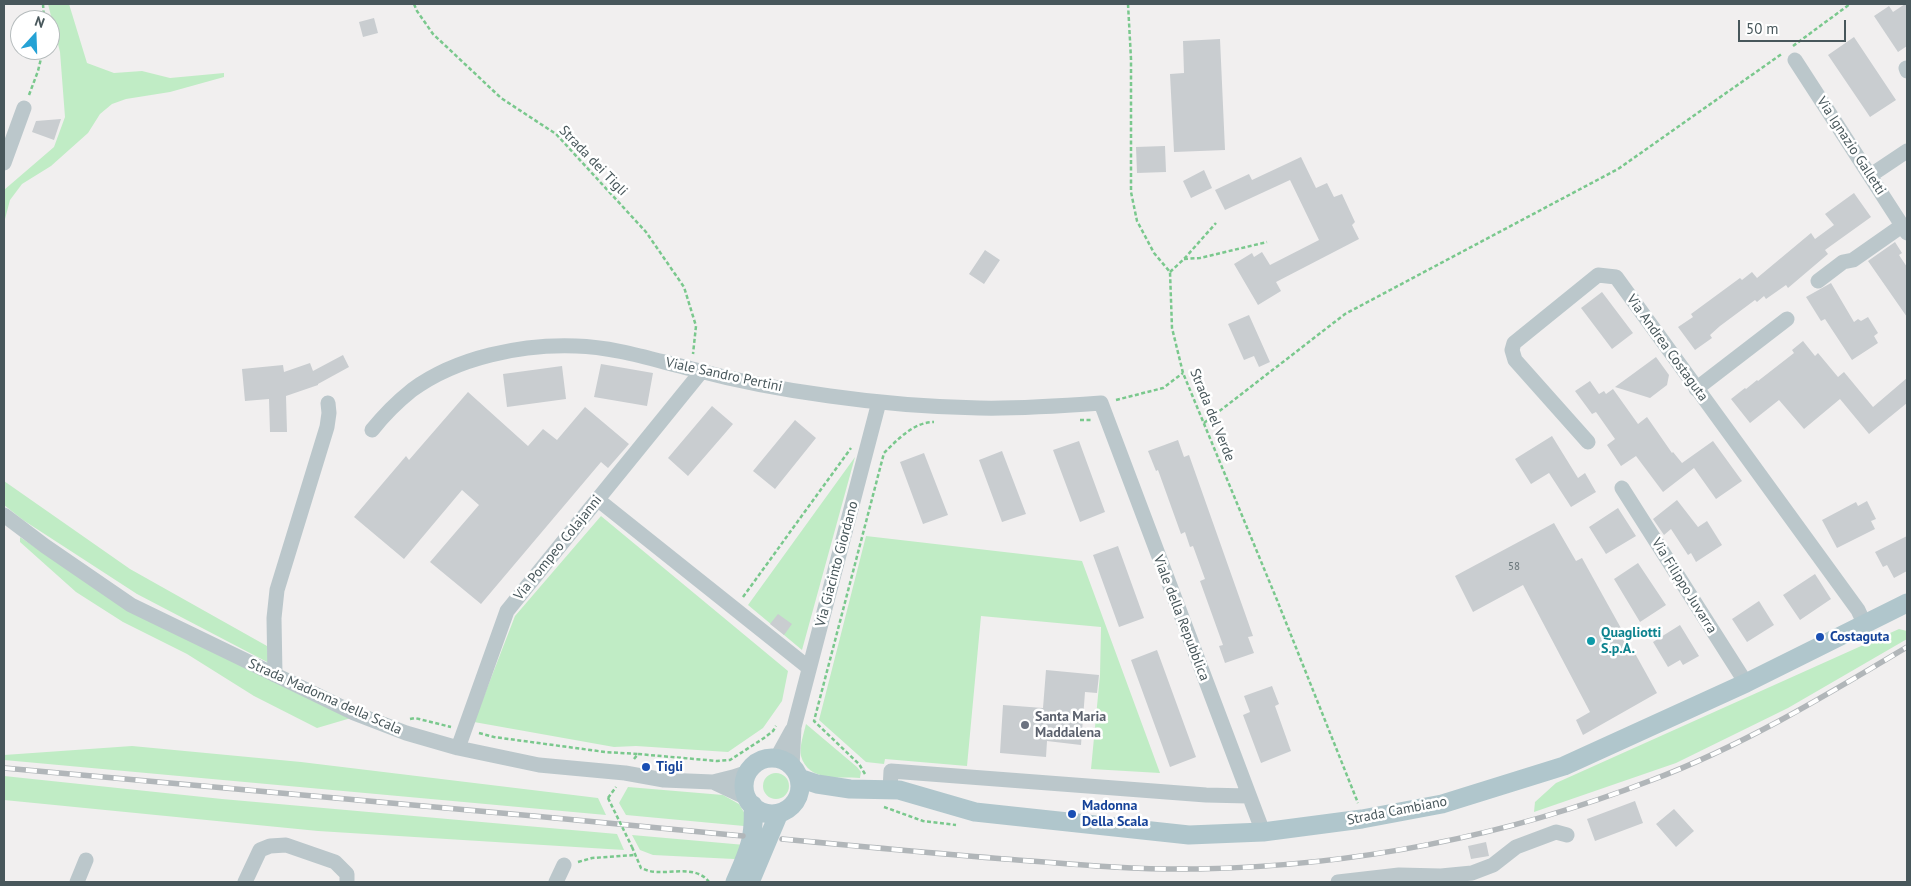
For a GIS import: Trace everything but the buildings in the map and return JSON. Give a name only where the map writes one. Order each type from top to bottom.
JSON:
[{"type":"main road","name":"Strada Cambiano","points":[[789,768],[817,784],[850,789],[899,790],[975,812],[1189,834],[1263,832],[1362,819],[1442,804],[1564,766],[1746,683],[1907,603]]},
{"type":"main road","points":[[735,882],[749,849],[754,827],[750,802],[745,789],[745,780],[748,772],[760,761],[789,768],[800,786],[792,806],[779,813],[769,814],[760,811],[750,802]]},
{"type":"main road","name":"Strada Cambiano","points":[[796,800],[850,789]]},
{"type":"main road","points":[[750,882],[779,813]]},
{"type":"street","name":"Via Ignazio Galletti","points":[[1795,60],[1905,229]]},
{"type":"street","points":[[4,163],[24,108]]},
{"type":"street","points":[[1870,175],[1907,151]]},
{"type":"street","points":[[1818,281],[1843,262],[1853,260],[1905,229]]},
{"type":"street","name":"Via Andrea Costaguta","points":[[1588,442],[1515,360],[1512,350],[1514,343],[1598,275],[1616,277],[1858,610],[1865,625]]},
{"type":"street","points":[[1696,389],[1787,319]]},
{"type":"street","name":"Viale Sandro Pertini","points":[[372,430],[401,399],[429,380],[466,363],[511,351],[555,346],[577,346],[628,353],[786,389],[879,402],[980,408],[1101,404]]},
{"type":"street","name":"Via Pompeo Colajanni","points":[[458,748],[507,611],[597,499],[696,370]]},
{"type":"street","name":"Via Giacinto Giordano","points":[[789,768],[794,727],[879,402]]},
{"type":"street","points":[[275,675],[274,618],[277,590],[327,427],[328,403]]},
{"type":"street","name":"Viale della Repubblica","points":[[1101,404],[1263,832]]},
{"type":"street","name":"Via Filippo Juvarra","points":[[1622,488],[1746,683]]},
{"type":"street","points":[[597,499],[809,668]]},
{"type":"street","name":"Strada Madonna della Scala","points":[[4,515],[45,546],[131,605],[354,712],[406,733],[458,748],[540,766],[625,773],[664,780],[713,782]]},
{"type":"street","points":[[713,782],[733,778],[748,772]]},
{"type":"street","points":[[890,790],[891,772],[1248,796]]},
{"type":"street","points":[[713,782],[750,802]]},
{"type":"street","points":[[1338,882],[1399,876],[1441,876],[1472,873],[1493,865],[1516,847],[1556,832],[1567,835]]},
{"type":"street","points":[[245,882],[260,850],[270,846],[286,845],[335,862],[347,874],[347,882]]},
{"type":"street","points":[[77,882],[86,860]]},
{"type":"street","points":[[556,882],[564,865]]},
{"type":"path","name":"Strada dei Tigli","points":[[414,4],[432,34],[501,98],[556,134],[646,232],[684,287],[696,326],[696,370]]},
{"type":"path","points":[[1128,4],[1131,59],[1131,192],[1137,222],[1154,253],[1170,272],[1216,223]]},
{"type":"path","points":[[1204,422],[1345,314],[1618,169],[1811,34],[1850,4]]},
{"type":"path","points":[[24,108],[38,71],[40,60]]},
{"type":"path","points":[[1184,259],[1200,258],[1267,242]]},
{"type":"path","name":"Strada del Verde","points":[[1170,272],[1172,328],[1183,374],[1350,779],[1357,797],[1362,819]]},
{"type":"path","points":[[1101,404],[1163,388],[1183,374]]},
{"type":"path","points":[[1077,420],[1107,420]]},
{"type":"path","points":[[866,776],[859,764],[814,721],[884,453],[908,430],[929,422],[939,422]]},
{"type":"path","points":[[734,609],[853,446],[884,453]]},
{"type":"path","points":[[383,724],[415,718],[494,737],[605,752],[717,761],[730,760],[768,735],[778,723]]},
{"type":"path","points":[[625,773],[638,754]]},
{"type":"path","points":[[608,798],[641,868],[654,872],[685,871],[697,873],[705,877],[709,882]]},
{"type":"path","points":[[564,865],[592,858],[635,855]]},
{"type":"green space","points":[[48,4],[69,4],[87,63],[114,73],[142,71],[170,78],[224,73],[224,77],[170,92],[126,99],[112,104],[100,114],[88,133],[51,166],[22,184],[10,200],[5,219],[4,275],[4,190],[54,147],[65,117],[60,52],[60,10],[50,10]]},
{"type":"green space","points":[[855,457],[802,650],[748,605]]},
{"type":"green space","points":[[4,481],[130,569],[267,646],[269,663],[137,594],[23,520],[4,505]]},
{"type":"green space","points":[[601,516],[788,671],[782,701],[763,728],[728,752],[636,746],[614,747],[474,722],[515,616]]},
{"type":"green space","points":[[866,536],[1082,561],[1160,773],[1091,769],[1100,675],[1101,627],[981,616],[967,766],[885,759],[884,764],[866,762],[819,720]]},
{"type":"green space","points":[[20,537],[66,568],[351,718],[317,728],[254,696],[187,654],[123,622],[76,592],[20,542]]},
{"type":"green space","points":[[1899,629],[1907,631],[1907,639],[1788,708],[1676,763],[1534,812],[1535,802],[1556,783]]},
{"type":"green space","points":[[806,724],[857,767],[861,772],[860,778],[826,776],[810,770],[801,756],[801,744]]},
{"type":"green space","points":[[132,746],[301,762],[598,798],[606,815],[4,760],[4,755]]},
{"type":"green space","points":[[776,773],[786,776],[789,786],[786,796],[776,799],[766,796],[763,786],[766,776]]},
{"type":"green space","points":[[4,776],[222,799],[617,834],[624,850],[318,831],[4,800]]},
{"type":"green space","points":[[628,787],[723,795],[739,804],[745,814],[744,826],[626,815],[619,803]]},
{"type":"green space","points":[[632,835],[745,845],[740,858],[734,859],[653,855],[640,850]]},
{"type":"railway","points":[[782,839],[1005,859],[1150,869],[1256,867],[1372,854],[1486,832],[1597,800],[1652,780],[1685,767],[1751,736],[1814,702],[1907,647]]},
{"type":"railway","points":[[4,768],[743,836]]},
{"type":"place","name":"Costaguta","points":[[1820,637]]},
{"type":"place","name":"Quagliotti S.p.A.","points":[[1591,641]]},
{"type":"place","name":"Santa Maria Maddalena","points":[[1025,725]]},
{"type":"place","name":"Tigli","points":[[646,767]]},
{"type":"place","name":"Madonna Della Scala","points":[[1072,814]]}]
